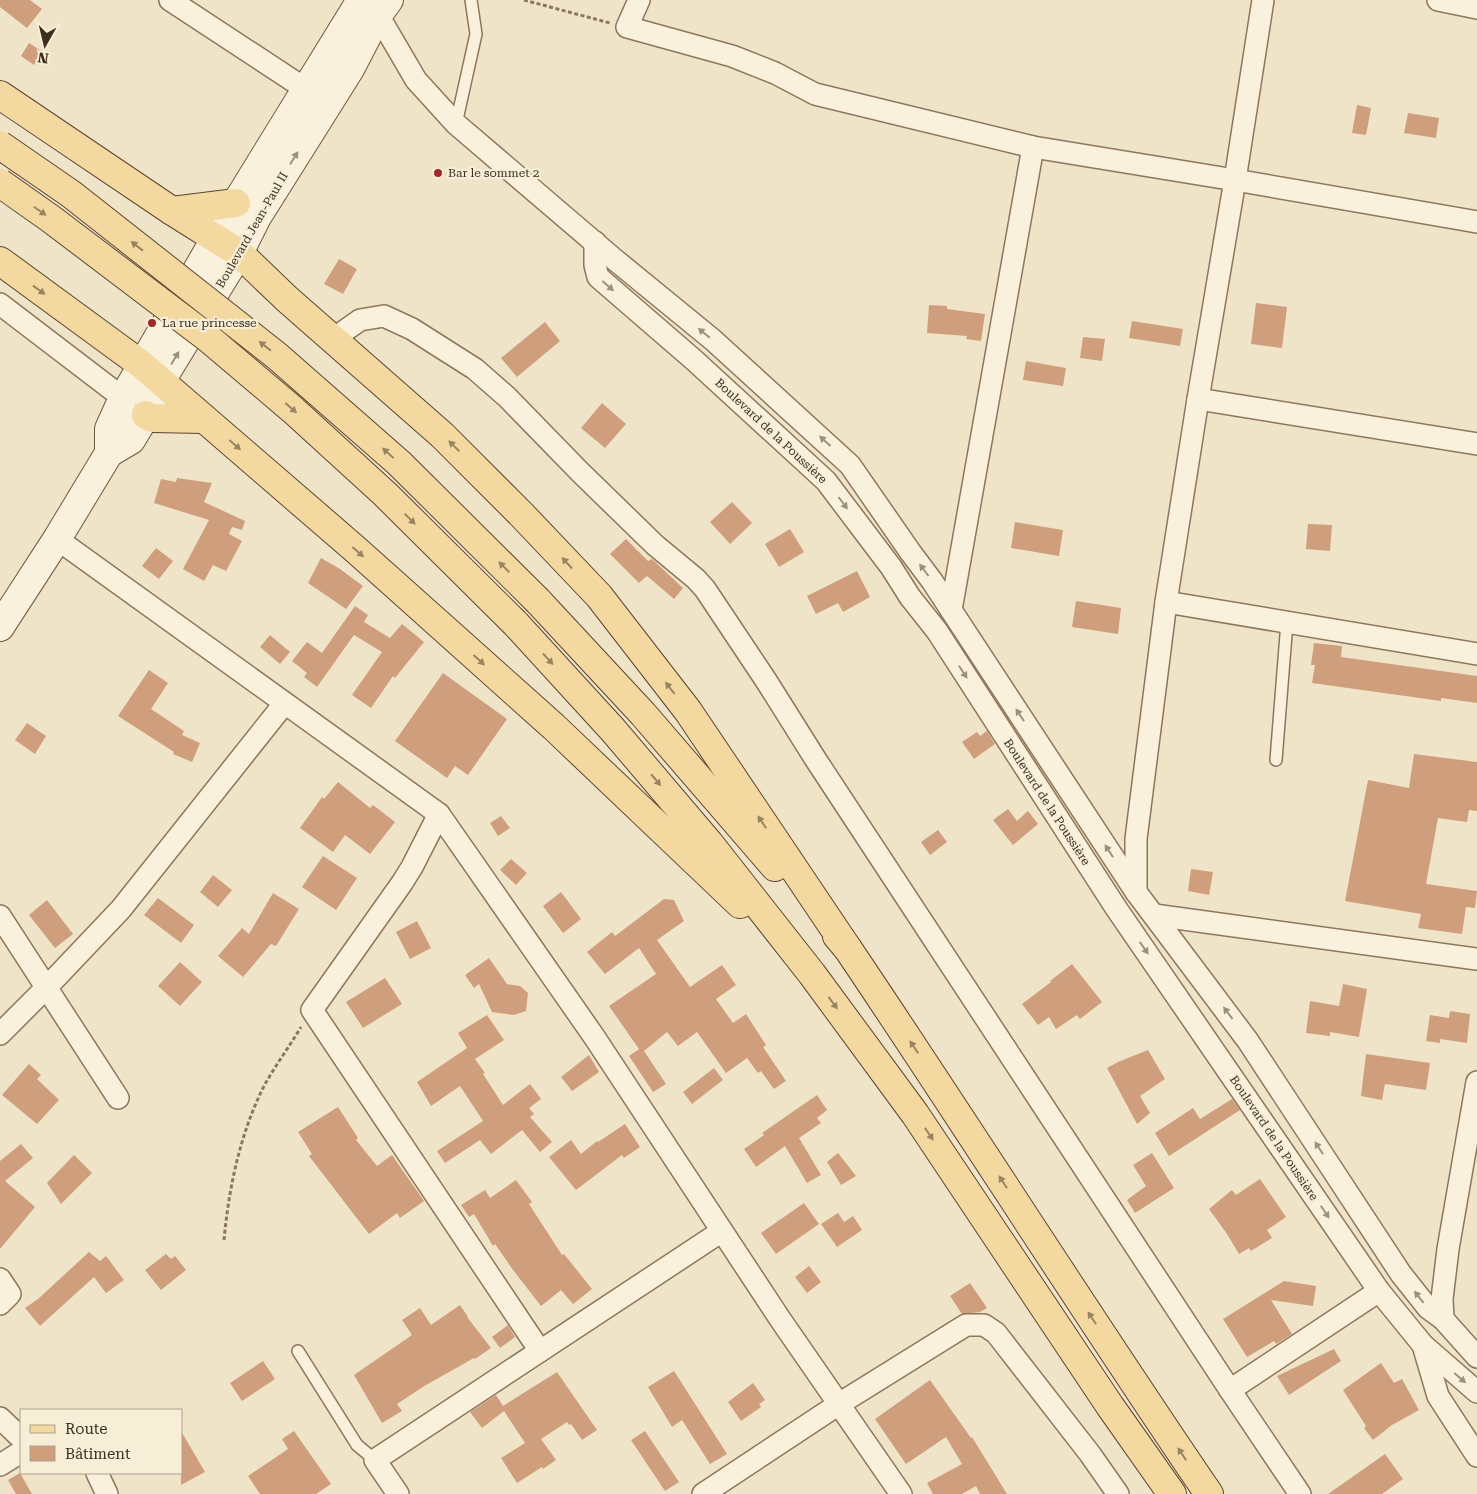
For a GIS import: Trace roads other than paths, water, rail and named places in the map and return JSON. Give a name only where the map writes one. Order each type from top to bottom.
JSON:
[{"type":"main road","name":"Boulevard Jean-Paul II","points":[[0,627],[57,539],[109,453],[131,440],[146,415],[152,373],[216,238],[236,203],[307,90],[376,5]]},
{"type":"main road","name":"Boulevard Jean-Paul II","points":[[109,453],[109,429],[123,398],[152,373],[239,253],[257,217],[350,70],[376,5]]},
{"type":"main road","points":[[0,95],[172,211],[239,253],[287,299],[442,435],[522,514],[599,596],[688,711],[927,1066],[1158,1420],[1209,1494]]},
{"type":"main road","points":[[0,145],[78,200],[277,356],[399,463],[538,601],[643,714],[729,815],[848,949]]},
{"type":"main road","points":[[0,183],[52,219],[208,338],[293,410],[385,494],[514,623],[613,730],[709,843],[812,974],[915,1114],[1110,1406],[1172,1494]]},
{"type":"main road","points":[[172,211],[236,203]]},
{"type":"main road","points":[[0,261],[152,373],[355,549],[554,727],[812,974]]},
{"type":"main road","points":[[146,415],[152,418],[204,419]]},
{"type":"street","points":[[170,0],[307,90]]},
{"type":"street","points":[[639,0],[626,27],[732,56],[775,73],[815,94],[1034,147],[1477,222]]},
{"type":"street","points":[[1116,908],[1136,892],[1136,838],[1166,602],[1235,180],[1262,0]]},
{"type":"street","points":[[1438,0],[1477,8]]},
{"type":"street","name":"Boulevard de la Poussière","points":[[376,5],[416,80],[456,124],[713,340],[850,465],[951,610],[1136,892],[1248,1041],[1402,1274],[1428,1308],[1443,1319],[1477,1357]]},
{"type":"street","points":[[951,610],[1034,147]]},
{"type":"street","name":"Boulevard de la Poussière","points":[[595,242],[595,265],[598,277],[694,360],[826,481],[937,631],[1116,908],[1379,1291],[1423,1345],[1477,1392]]},
{"type":"street","points":[[0,304],[123,398]]},
{"type":"street","points":[[332,339],[360,320],[384,316],[412,328],[475,369],[507,397],[655,545],[696,579],[705,589],[1300,1494]]},
{"type":"street","points":[[1198,399],[1477,444]]},
{"type":"street","points":[[57,539],[439,814],[595,1038],[722,1231],[901,1494]]},
{"type":"street","points":[[1166,602],[1477,654]]},
{"type":"street","points":[[0,1034],[121,909],[284,704]]},
{"type":"street","points":[[439,814],[412,868],[312,1010],[540,1350]]},
{"type":"street","points":[[0,916],[118,1098]]},
{"type":"street","points":[[1154,916],[1477,959]]},
{"type":"street","points":[[1443,1319],[1442,1299],[1448,1249],[1477,1082]]},
{"type":"street","points":[[398,1494],[375,1460],[722,1231]]},
{"type":"street","points":[[0,1279],[10,1294],[0,1304]]},
{"type":"street","points":[[1230,1390],[1379,1291]]},
{"type":"street","points":[[703,1494],[839,1404],[966,1325],[984,1325],[996,1333],[1090,1454],[1118,1494]]},
{"type":"street","points":[[1423,1345],[1438,1396],[1477,1456]]},
{"type":"street","points":[[0,1418],[20,1437]]},
{"type":"street","points":[[0,1466],[20,1453]]},
{"type":"street","points":[[97,1474],[107,1494]]},
{"type":"lane","points":[[456,124],[476,34],[472,0]]},
{"type":"lane","points":[[1276,760],[1287,622]]},
{"type":"lane","points":[[298,1351],[357,1445],[375,1460]]},
{"type":"place","name":"Bar le sommet 2","points":[[438,173]]},
{"type":"place","name":"La rue princesse","points":[[152,323]]}]
